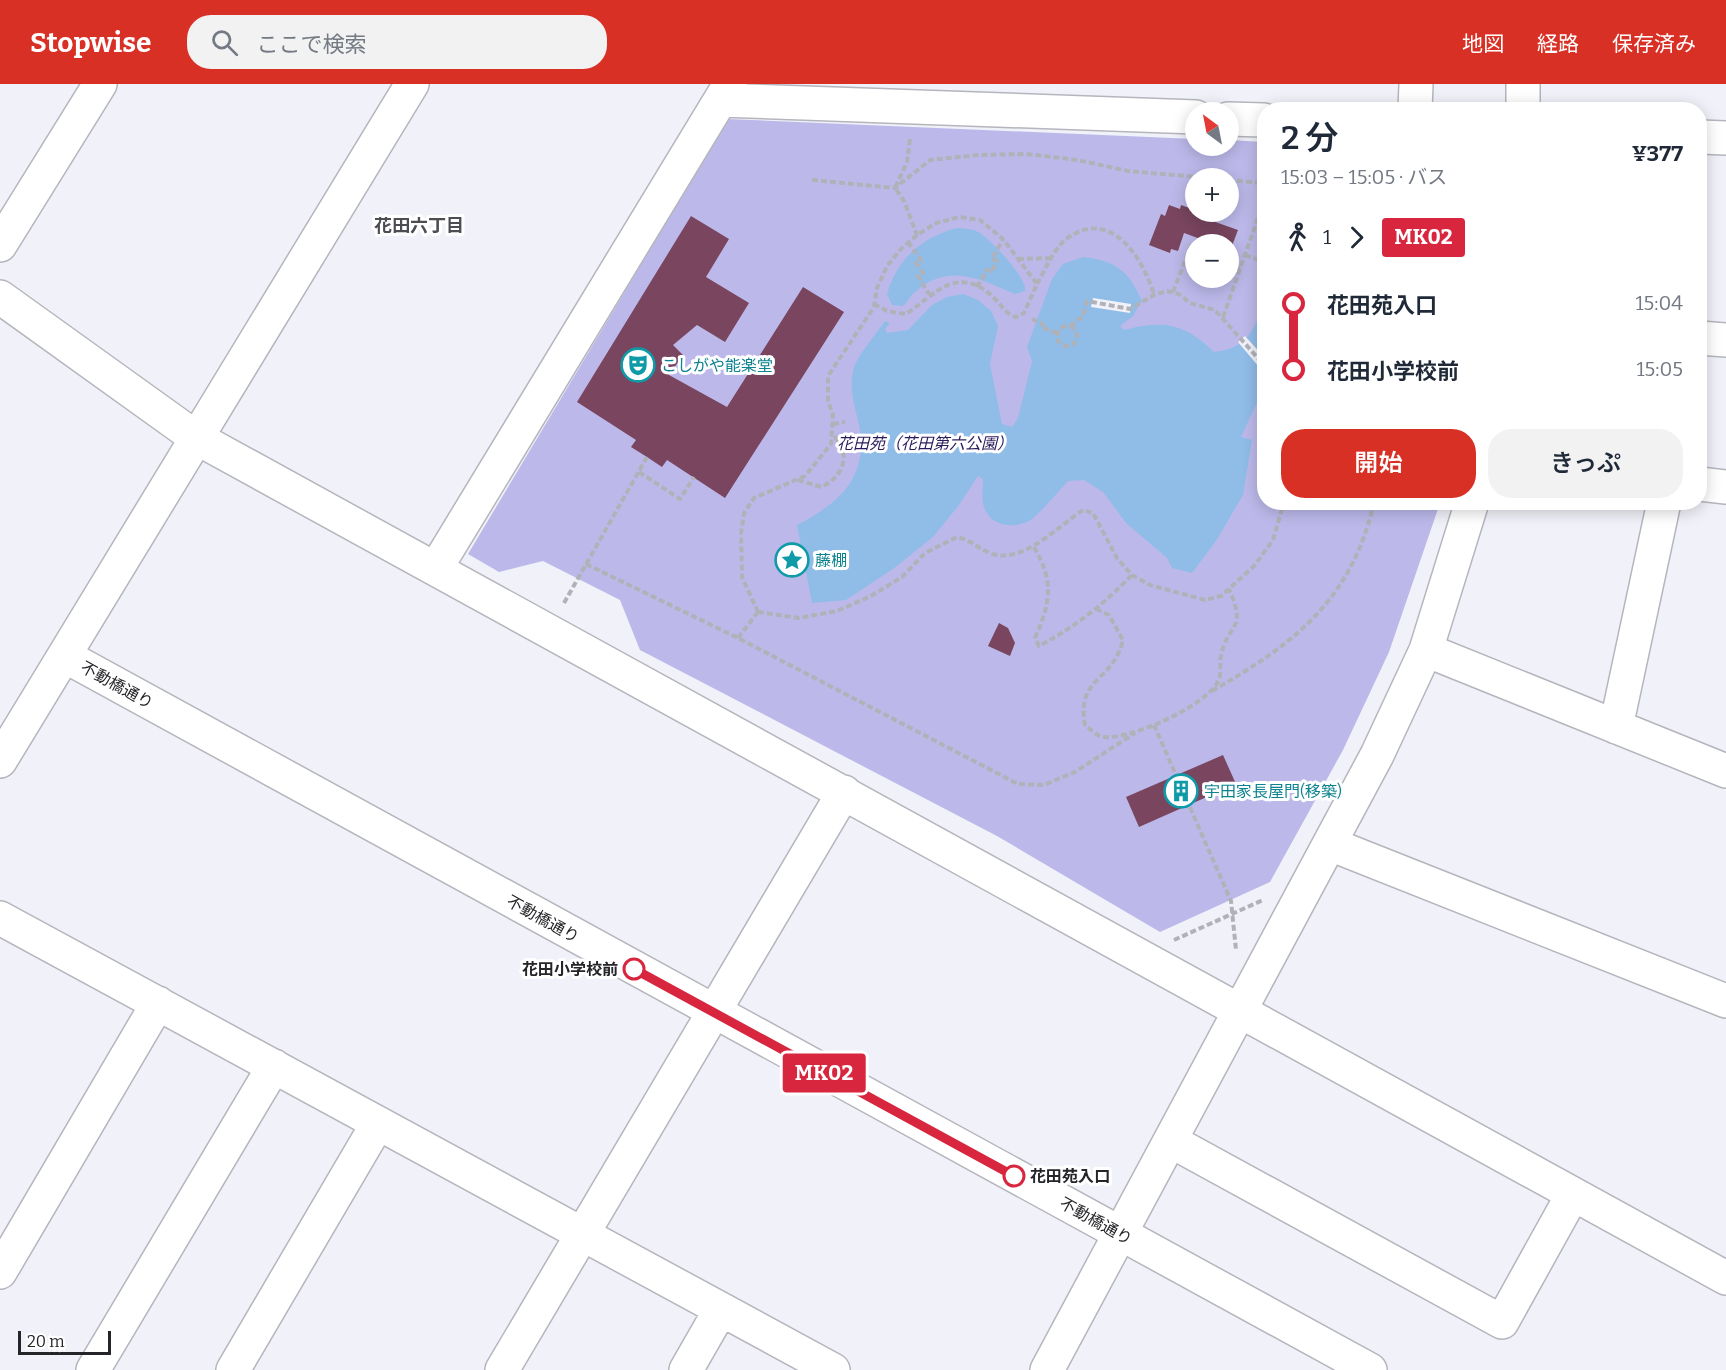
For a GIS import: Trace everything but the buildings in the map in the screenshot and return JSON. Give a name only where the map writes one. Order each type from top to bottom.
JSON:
[{"type":"street","points":[[0,245],[100,84]]},
{"type":"street","points":[[0,761],[195,437],[412,84]]},
{"type":"street","points":[[1415,102],[1416,84]]},
{"type":"street","points":[[1522,102],[1523,84]]},
{"type":"street","points":[[436,568],[726,92],[1185,116]]},
{"type":"street","points":[[1239,119],[1257,120]]},
{"type":"street","points":[[1707,137],[1726,138]]},
{"type":"street","points":[[0,297],[195,437],[1726,1278]]},
{"type":"street","points":[[1707,339],[1726,340]]},
{"type":"street","points":[[1707,485],[1726,488]]},
{"type":"street","points":[[1047,1370],[1377,755],[1426,650],[1470,510]]},
{"type":"street","points":[[1616,727],[1662,510]]},
{"type":"street","points":[[1426,650],[1726,771]]},
{"type":"street","name":"不動橋通り","points":[[65,656],[1370,1370]]},
{"type":"street","points":[[502,1370],[844,792]]},
{"type":"street","points":[[1330,844],[1726,1001]]},
{"type":"street","points":[[0,918],[833,1370]]},
{"type":"street","points":[[0,1272],[158,1003]]},
{"type":"street","points":[[93,1370],[273,1066]]},
{"type":"street","points":[[233,1370],[378,1123]]},
{"type":"street","points":[[1171,1141],[1502,1322],[1573,1194]]},
{"type":"street","points":[[686,1370],[721,1309]]},
{"type":"path","points":[[895,189],[907,162],[910,138]]},
{"type":"path","points":[[812,180],[895,189],[930,160],[978,155],[1026,154],[1078,160],[1128,171],[1185,176]]},
{"type":"path","points":[[1239,181],[1257,182]]},
{"type":"path","points":[[895,189],[904,201],[916,235]]},
{"type":"path","points":[[758,612],[742,577],[741,533],[744,513],[754,498],[805,476],[831,444],[833,415],[828,400],[828,376],[874,303],[877,288],[887,266],[916,235],[936,223],[960,217],[980,220],[1003,239],[1037,284]]},
{"type":"path","points":[[1223,317],[1257,221]]},
{"type":"path","points":[[874,303],[887,311],[906,314],[928,292],[946,284],[965,283],[978,285],[992,295],[1008,315],[1016,317],[1024,313],[1037,284],[1063,241],[1077,232],[1094,229],[1109,230],[1122,239],[1148,273],[1154,295]]},
{"type":"path","points":[[978,285],[987,270],[992,272],[997,261],[992,259],[1003,239]]},
{"type":"path","points":[[908,242],[921,261],[916,263],[923,273],[918,276],[928,292]]},
{"type":"path","points":[[1245,255],[1257,259]]},
{"type":"path","points":[[1018,259],[1052,258]]},
{"type":"path","points":[[1173,292],[1185,261]]},
{"type":"path","points":[[1054,332],[1069,327],[1083,315],[1087,301],[1130,309],[1154,295],[1167,291],[1173,292],[1190,303],[1215,310],[1257,357]]},
{"type":"path","points":[[1032,319],[1054,332],[1060,342],[1069,345],[1078,339],[1069,327]]},
{"type":"path","points":[[833,424],[845,422]]},
{"type":"path","points":[[798,480],[821,488],[831,483],[838,474],[844,466],[844,453],[841,443],[833,435]]},
{"type":"path","points":[[563,605],[647,458]]},
{"type":"path","points":[[639,472],[680,499],[694,477]]},
{"type":"path","points":[[758,612],[799,618],[837,611],[871,596],[902,578],[925,553],[957,537],[973,541],[991,554],[1013,553],[1034,547],[1083,510],[1093,513],[1116,558],[1132,575],[1168,591],[1205,600],[1221,596],[1264,554],[1273,540],[1282,510]]},
{"type":"path","points":[[586,564],[738,638],[1018,784],[1044,785],[1065,776],[1208,693],[1293,639],[1329,602],[1355,563],[1372,510]]},
{"type":"path","points":[[1034,547],[1042,560],[1050,592],[1046,613],[1035,638],[1039,646],[1070,629],[1096,609],[1132,575]]},
{"type":"path","points":[[1208,693],[1219,679],[1220,656],[1226,640],[1237,624],[1237,607],[1229,589]]},
{"type":"path","points":[[1096,609],[1109,615],[1118,626],[1123,640],[1120,654],[1111,668],[1088,690],[1082,707],[1085,725],[1101,737],[1119,737],[1136,733]]},
{"type":"path","points":[[738,638],[758,612]]},
{"type":"path","points":[[1154,724],[1231,901],[1237,959]]},
{"type":"path","points":[[1168,942],[1273,895]]},
{"type":"green space","name":"花田苑（花田第六公園）","points":[[728,119],[1185,139],[1185,156],[1239,156],[1239,141],[1257,142],[1257,510],[1438,510],[1389,652],[1343,750],[1270,882],[1160,932],[997,836],[640,650],[620,600],[543,561],[499,572],[468,554]]},
{"type":"shaded area","points":[[957,228],[977,231],[992,243],[1015,269],[1025,291],[1015,294],[977,279],[952,275],[927,283],[903,306],[892,305],[887,294],[891,281],[904,260],[933,237]]},
{"type":"shaded area","points":[[1083,257],[1104,261],[1120,269],[1126,275],[1142,301],[1133,316],[1120,326],[1124,330],[1150,325],[1172,326],[1193,335],[1214,352],[1241,343],[1257,320],[1257,402],[1241,437],[1252,440],[1243,495],[1216,541],[1192,573],[1172,568],[1167,558],[1126,523],[1103,492],[1084,480],[1068,481],[1032,519],[1019,525],[1004,525],[987,514],[983,501],[983,479],[978,476],[959,505],[933,537],[893,569],[846,600],[812,603],[797,525],[838,498],[848,487],[855,474],[861,444],[852,392],[853,371],[862,353],[885,321],[890,323],[885,329],[887,333],[908,330],[932,305],[947,297],[963,294],[978,300],[991,311],[998,326],[990,364],[1002,424],[1012,427],[1018,418],[1032,361],[1027,347],[1052,279],[1063,264]]},
{"type":"pier","points":[[1093,298],[1131,304],[1130,313],[1091,307]]},
{"type":"pier","points":[[1245,336],[1257,349],[1257,365],[1238,342]]},
{"type":"bus line","name":"MK02","points":[[634,969],[1014,1176]]},
{"type":"place","name":"こしがや能楽堂","points":[[638,365]]},
{"type":"place","name":"藤棚","points":[[792,560]]},
{"type":"place","name":"宇田家長屋門(移築)","points":[[1181,791]]},
{"type":"place","name":"花田小学校前","points":[[634,969]]},
{"type":"place","name":"花田苑入口","points":[[1014,1176]]},
{"type":"district","name":"花田六丁目","points":[[419,226]]}]
